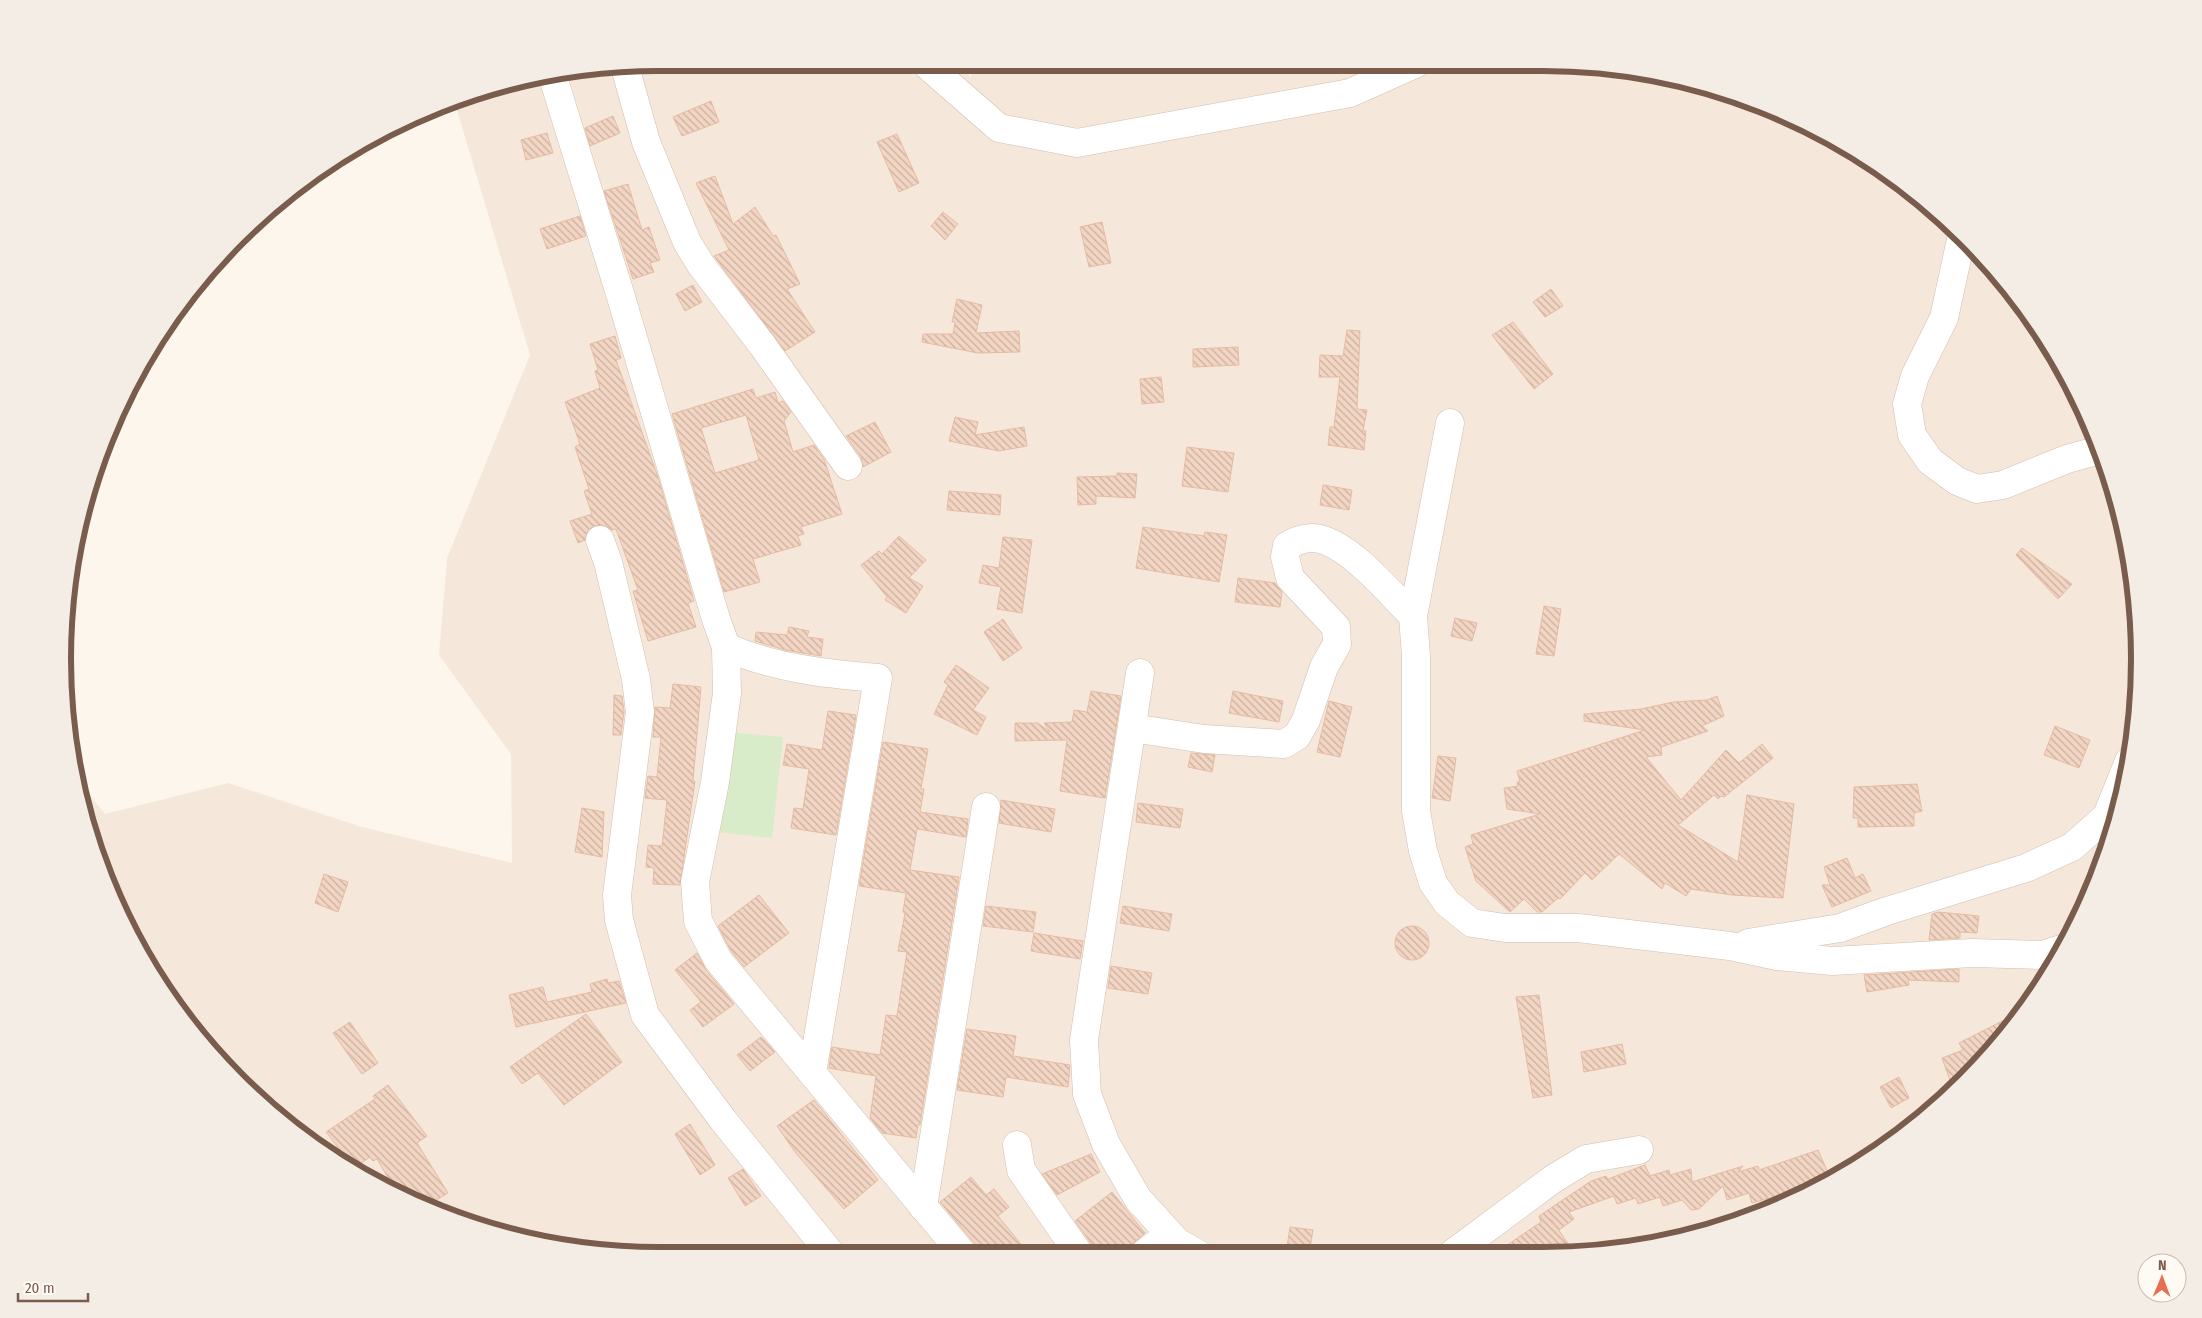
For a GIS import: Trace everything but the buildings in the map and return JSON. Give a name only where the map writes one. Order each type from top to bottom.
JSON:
[{"type":"street","points":[[934,71],[999,128],[1077,143],[1350,93],[1399,71]]},
{"type":"street","points":[[626,73],[646,142],[687,242],[701,265],[763,346],[848,466]]},
{"type":"street","points":[[554,81],[621,297],[716,619],[726,646],[727,693],[715,782],[695,882],[698,921],[718,960],[956,1247]]},
{"type":"street","points":[[1960,244],[1944,318],[1915,376],[1908,404],[1912,435],[1930,461],[1957,481],[1977,489],[2003,485],[2067,459],[2093,452]]},
{"type":"street","points":[[1450,423],[1413,616],[1416,656],[1416,811],[1423,851],[1433,883],[1447,903],[1472,923],[1504,928],[1578,928],[1730,946],[1777,956],[1833,960],[1972,953],[2042,955],[2053,952]]},
{"type":"street","points":[[1132,728],[1204,739],[1284,744],[1297,736],[1306,720],[1324,667],[1337,644],[1336,628],[1290,578],[1284,557],[1287,546],[1296,540],[1320,538],[1351,554],[1413,616]]},
{"type":"street","points":[[600,540],[608,562],[636,679],[640,712],[617,895],[619,920],[645,1015],[724,1120],[824,1247]]},
{"type":"street","points":[[726,646],[750,657],[778,665],[878,678],[812,1073]]},
{"type":"street","points":[[1140,673],[1084,1040],[1087,1094],[1106,1144],[1138,1199],[1180,1246]]},
{"type":"street","points":[[1730,946],[1840,928],[1887,911],[2026,868],[2072,847],[2108,816],[2112,806]]},
{"type":"street","points":[[923,1207],[986,807]]},
{"type":"street","points":[[1017,1145],[1021,1170],[1074,1247]]},
{"type":"street","points":[[1461,1247],[1553,1179],[1586,1159],[1639,1150]]},
{"type":"shaded area","points":[[659,71],[968,71],[970,78],[972,71],[1543,71],[1620,76],[1695,91],[1732,102],[1803,132],[1870,170],[1931,217],[1959,243],[1985,271],[2032,332],[2070,399],[2086,434],[2100,470],[2119,544],[2126,582],[2131,659],[2126,736],[2119,774],[2100,848],[2086,884],[2052,953],[2032,986],[1985,1047],[1959,1075],[1931,1101],[1870,1148],[1803,1186],[1732,1216],[1695,1227],[1620,1242],[1543,1247],[659,1247],[582,1242],[544,1235],[470,1216],[434,1202],[365,1168],[332,1148],[271,1101],[243,1075],[193,1017],[170,986],[150,953],[116,884],[102,848],[87,792],[105,814],[228,783],[362,827],[512,863],[511,754],[439,655],[447,558],[530,355],[456,107],[507,91],[544,83],[582,76],[621,73]]},
{"type":"green space","points":[[727,732],[783,737],[772,838],[717,832]]}]
